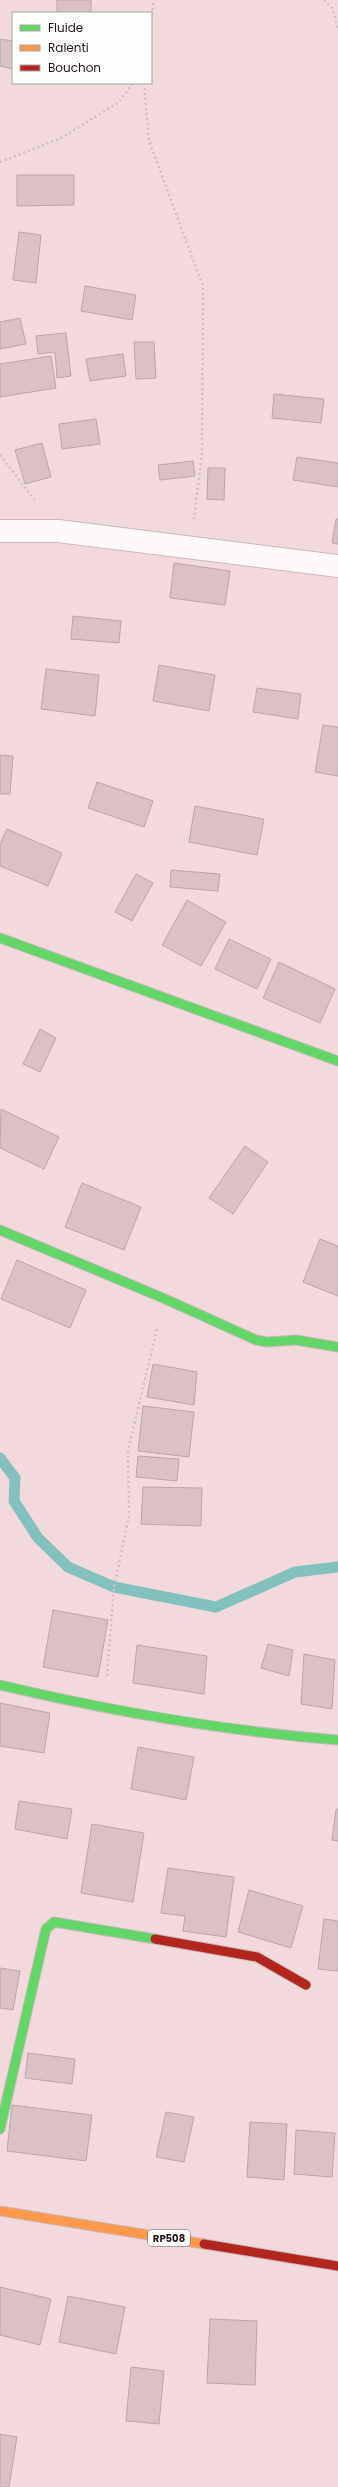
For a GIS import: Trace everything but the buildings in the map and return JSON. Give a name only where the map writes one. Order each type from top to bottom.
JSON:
[{"type":"street","points":[[0,531],[58,531],[338,566]]},
{"type":"street","points":[[0,938],[338,1061]]},
{"type":"street","points":[[0,1230],[163,1298],[256,1340],[267,1342],[296,1340],[338,1346]]},
{"type":"street","points":[[0,1685],[57,1699],[282,1736],[338,1740]]},
{"type":"street","points":[[0,2129],[46,1929],[54,1922],[258,1957],[306,1985]]},
{"type":"street","name":"RP508","points":[[0,2211],[338,2266]]},
{"type":"path","points":[[152,13],[154,0]]},
{"type":"path","points":[[324,0],[333,9],[338,30]]},
{"type":"path","points":[[0,162],[61,138],[119,102],[132,84]]},
{"type":"path","points":[[144,84],[149,140],[203,286],[202,453],[190,547]]},
{"type":"path","points":[[0,455],[58,531]]},
{"type":"path","points":[[102,1706],[109,1664],[114,1587],[129,1516],[128,1450],[163,1298]]},
{"type":"waterway","points":[[0,1458],[15,1478],[14,1501],[38,1538],[68,1567],[114,1587],[216,1607],[295,1572],[338,1567]]},
{"type":"traffic: fast","points":[[0,938],[338,1061]]},
{"type":"traffic: fast","points":[[0,1230],[163,1298],[256,1340],[267,1342],[296,1340],[338,1347]]},
{"type":"traffic: fast","points":[[0,1685],[168,1719],[253,1731],[338,1740]]},
{"type":"traffic: fast","points":[[0,2129],[46,1929],[54,1922],[155,1939]]},
{"type":"traffic: slow","points":[[0,2211],[204,2244]]},
{"type":"traffic: jam","points":[[155,1939],[257,1957],[306,1985]]},
{"type":"traffic: jam","points":[[204,2244],[338,2266]]}]
